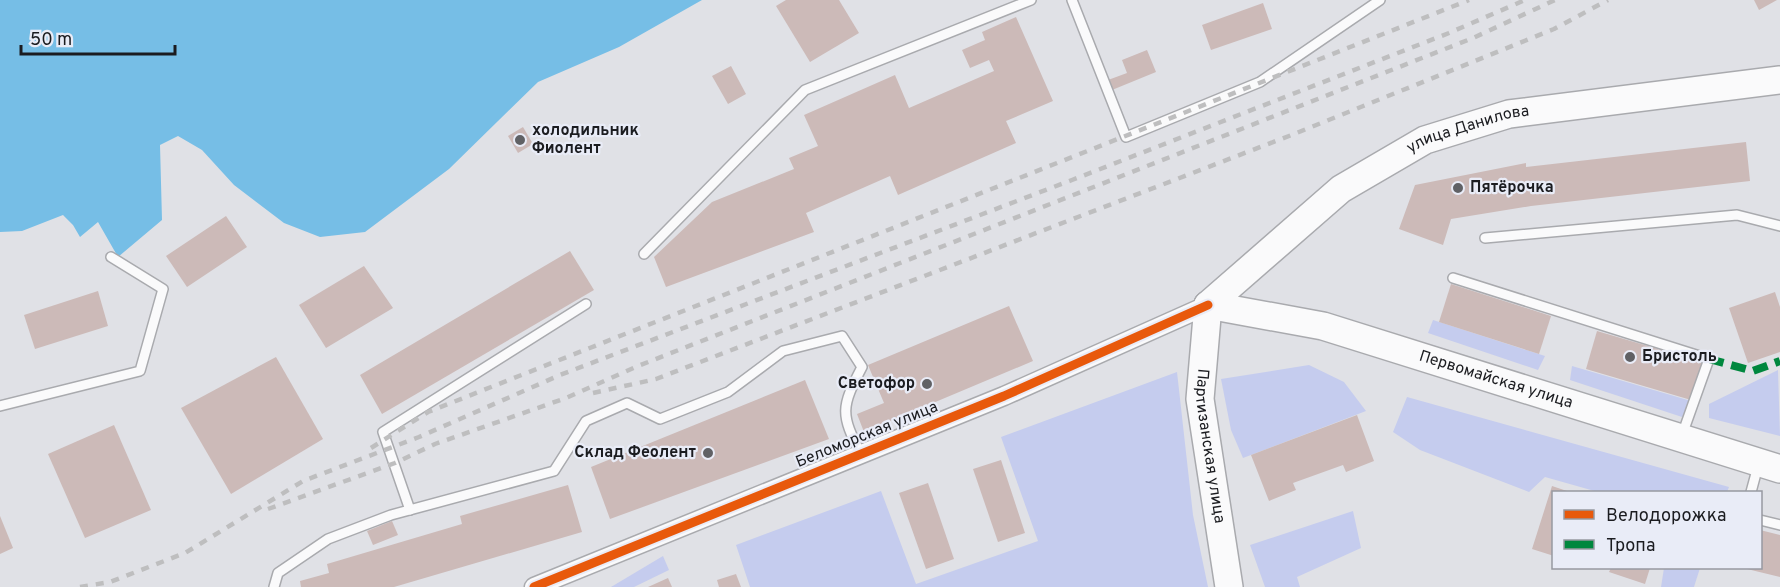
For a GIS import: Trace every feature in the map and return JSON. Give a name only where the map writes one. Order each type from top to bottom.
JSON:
[{"type":"main road","name":"улица Данилова","points":[[1208,305],[1341,189],[1425,140],[1509,114],[1780,80]]},
{"type":"main road","name":"Первомайская улица","points":[[1208,305],[1323,326],[1769,467]]},
{"type":"main road","name":"Партизанская улица","points":[[1208,305],[1200,399],[1229,587]]},
{"type":"street","name":"Беломорская улица","points":[[534,587],[1005,396],[1208,305]]},
{"type":"lane","points":[[644,254],[805,90],[1031,0]]},
{"type":"lane","points":[[1072,0],[1126,137],[1260,82],[1380,0]]},
{"type":"lane","points":[[1485,238],[1737,215],[1780,226]]},
{"type":"lane","points":[[0,406],[140,371],[163,289],[111,257]]},
{"type":"lane","points":[[1452,278],[1709,359],[1681,440]]},
{"type":"lane","points":[[410,510],[383,432],[586,304]]},
{"type":"lane","points":[[274,587],[278,573],[328,539],[410,510],[554,471],[586,421],[627,403],[660,419],[728,392],[783,351],[842,336],[862,367],[845,399],[847,427],[861,454]]},
{"type":"lane","points":[[1752,491],[1769,467]]},
{"type":"lane","points":[[1762,520],[1780,525]]},
{"type":"shaded area","points":[[0,0],[702,0],[619,47],[538,82],[449,169],[365,232],[320,237],[284,223],[234,185],[202,150],[178,136],[160,145],[162,220],[118,257],[98,222],[80,237],[63,215],[22,231],[0,232]]},
{"type":"shaded area","points":[[1433,320],[1545,356],[1538,370],[1428,333]]},
{"type":"shaded area","points":[[1309,365],[1344,382],[1366,411],[1243,458],[1231,430],[1221,379]]},
{"type":"shaded area","points":[[1572,366],[1691,401],[1682,417],[1570,380]]},
{"type":"shaded area","points":[[1778,370],[1780,436],[1709,418],[1709,404]]},
{"type":"shaded area","points":[[1177,372],[1193,515],[1208,587],[750,587],[736,545],[881,491],[916,584],[1038,541],[1001,437]]},
{"type":"shaded area","points":[[1407,397],[1729,487],[1727,491],[1594,491],[1545,477],[1529,492],[1420,450],[1393,432]]},
{"type":"shaded area","points":[[1353,511],[1361,548],[1297,577],[1300,587],[1265,587],[1250,545]]},
{"type":"shaded area","points":[[663,556],[669,570],[634,587],[611,587]]},
{"type":"shaded area","points":[[1664,569],[1700,569],[1694,587],[1661,587]]},
{"type":"building","points":[[786,0],[839,0],[859,33],[810,62],[776,6]]},
{"type":"building","points":[[1754,0],[1777,0],[1759,10]]},
{"type":"building","points":[[1263,3],[1272,29],[1211,50],[1202,25]]},
{"type":"building","points":[[1016,17],[1053,101],[1006,121],[1016,143],[898,195],[890,176],[806,213],[814,232],[666,287],[654,257],[712,202],[794,169],[789,158],[818,146],[804,115],[895,75],[909,108],[994,71],[989,60],[970,68],[962,50],[985,40],[982,32]]},
{"type":"building","points":[[1147,50],[1156,72],[1112,90],[1108,80],[1127,73],[1122,60]]},
{"type":"building","points":[[731,66],[746,94],[728,104],[712,76]]},
{"type":"building","name":"холодильник Фиолент","points":[[523,127],[533,144],[518,153],[508,136]]},
{"type":"building","points":[[1746,142],[1750,181],[1531,206],[1451,219],[1443,245],[1399,229],[1415,185],[1526,163],[1526,167]]},
{"type":"building","points":[[226,216],[247,247],[187,287],[166,256]]},
{"type":"building","points":[[570,251],[594,290],[382,414],[360,375]]},
{"type":"building","points":[[364,266],[393,308],[326,348],[299,305]]},
{"type":"building","points":[[1451,284],[1551,316],[1539,354],[1439,322]]},
{"type":"building","points":[[98,291],[108,326],[35,349],[24,315]]},
{"type":"building","points":[[1775,292],[1780,307],[1780,352],[1748,363],[1729,308]]},
{"type":"building","name":"Светофор","points":[[1009,306],[1033,361],[864,432],[857,414],[884,403],[868,365]]},
{"type":"building","points":[[1597,331],[1702,362],[1691,400],[1586,369]]},
{"type":"building","points":[[276,357],[323,439],[231,494],[181,408]]},
{"type":"building","name":"Склад Феолент","points":[[805,380],[829,439],[610,519],[591,467]]},
{"type":"building","points":[[1357,415],[1374,461],[1346,472],[1343,465],[1293,483],[1296,490],[1269,501],[1251,455]]},
{"type":"building","points":[[114,425],[151,510],[85,538],[48,454]]},
{"type":"building","points":[[1001,460],[1025,533],[998,542],[973,469]]},
{"type":"building","points":[[928,483],[954,559],[926,569],[899,493]]},
{"type":"building","points":[[568,485],[582,532],[394,587],[301,587],[300,581],[329,573],[327,564],[462,524],[460,516]]},
{"type":"building","points":[[1552,486],[1567,491],[1552,491],[1552,555],[1532,549]]},
{"type":"building","points":[[0,516],[13,548],[0,554]]},
{"type":"building","points":[[392,521],[398,535],[373,545],[367,531]]},
{"type":"building","points":[[1762,530],[1780,535],[1780,577],[1747,569],[1762,569]]},
{"type":"building","points":[[1610,569],[1650,569],[1645,584],[1609,572]]},
{"type":"building","points":[[736,574],[741,587],[719,587],[717,580]]},
{"type":"building","points":[[668,578],[672,587],[648,587]]},
{"type":"railway","points":[[371,448],[428,412],[1469,0]]},
{"type":"railway","points":[[80,587],[110,582],[185,553],[303,481],[419,437],[560,375],[1072,180],[1449,33],[1525,0]]},
{"type":"railway","points":[[268,509],[395,463],[435,444],[566,398],[638,366],[1473,38],[1555,0]]},
{"type":"railway","points":[[593,393],[656,379],[1289,136],[1554,29],[1608,0]]},
{"type":"marked path","points":[[1709,359],[1753,371],[1780,361]]},
{"type":"cycle path","points":[[534,587],[1004,396],[1208,305]]},
{"type":"place","name":"холодильник Фиолент","points":[[520,140]]},
{"type":"place","name":"Пятёрочка","points":[[1458,188]]},
{"type":"place","name":"Бристоль","points":[[1630,357]]},
{"type":"place","name":"Светофор","points":[[927,384]]},
{"type":"place","name":"Склад Феолент","points":[[708,453]]}]
